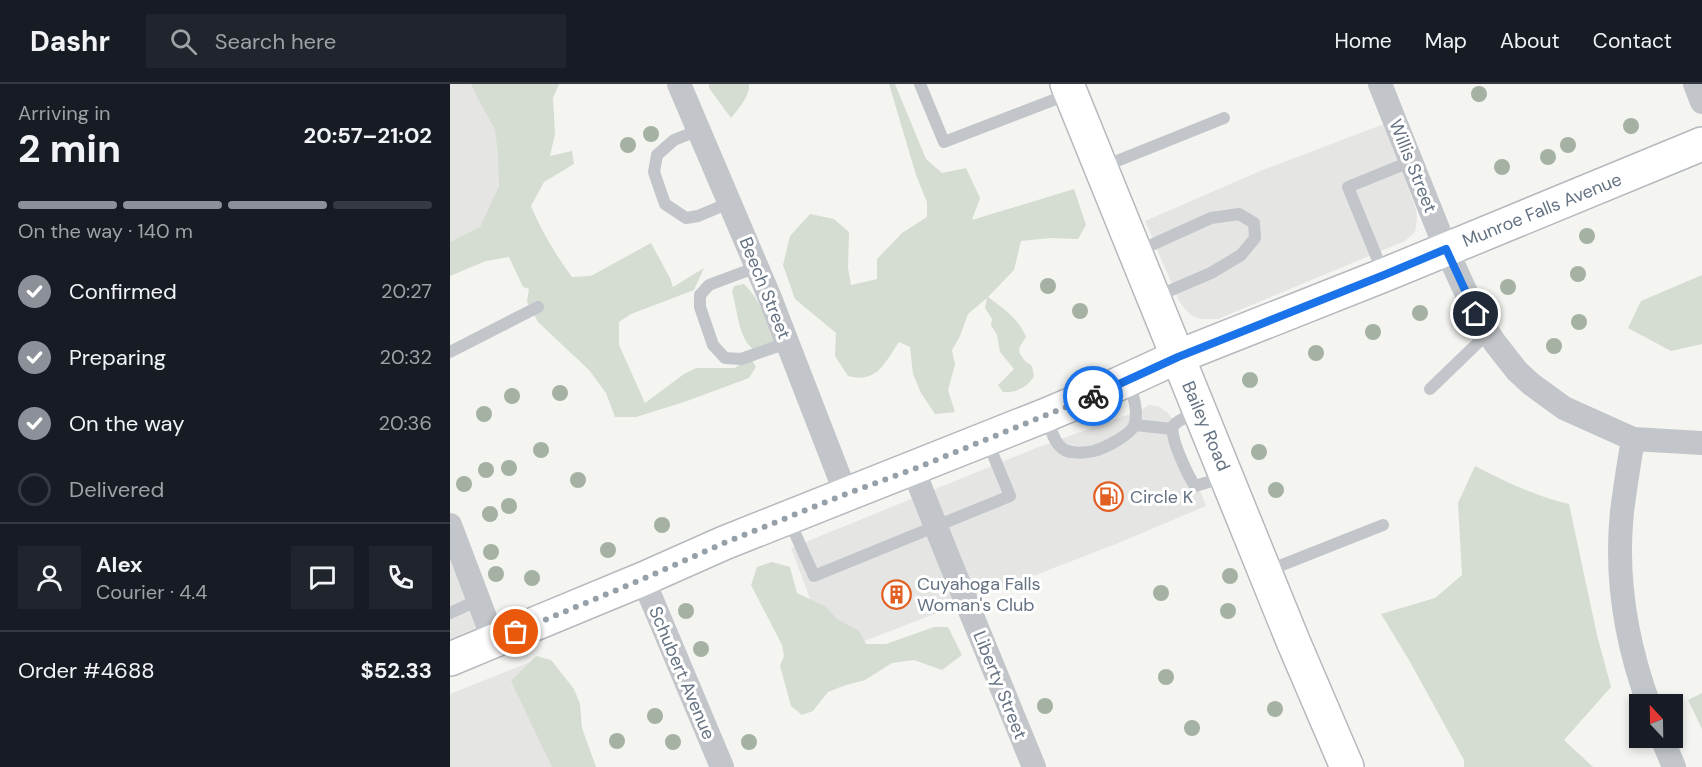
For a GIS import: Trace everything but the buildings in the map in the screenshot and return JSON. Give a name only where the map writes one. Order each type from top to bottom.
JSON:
[{"type":"street","name":"Beech Street","points":[[679,84],[757,267],[846,494]]},
{"type":"street","name":"Willis Street","points":[[1380,84],[1446,249],[1476,314],[1488,333],[1517,371],[1546,396],[1564,408],[1633,439]]},
{"type":"street","points":[[1695,84],[1702,102]]},
{"type":"street","name":"Bailey Road","points":[[1069,89],[1293,641],[1347,767]]},
{"type":"street","name":"Munroe Falls Avenue","points":[[450,659],[724,543],[914,469],[1129,380],[1178,357],[1702,144]]},
{"type":"street","points":[[1645,694],[1631,651],[1621,586],[1622,513],[1633,439],[1702,442]]},
{"type":"street","name":"Liberty Street","points":[[914,469],[1034,767]]},
{"type":"street","points":[[450,525],[494,641]]},
{"type":"street","name":"Schubert Avenue","points":[[643,579],[722,767]]},
{"type":"street","points":[[1666,748],[1674,767]]},
{"type":"lane","points":[[920,84],[945,142],[1069,89]]},
{"type":"lane","points":[[1101,168],[1224,118]]},
{"type":"lane","points":[[699,130],[674,140],[657,154],[654,172],[664,204],[686,218],[698,216],[729,203]]},
{"type":"lane","points":[[1384,275],[1348,187],[1412,161]]},
{"type":"lane","points":[[1135,252],[1211,218],[1239,214],[1254,223],[1255,238],[1241,255],[1211,273],[1154,298]]},
{"type":"lane","points":[[757,267],[709,285],[700,295],[700,307],[713,345],[725,358],[741,359],[787,343]]},
{"type":"lane","points":[[450,351],[538,307]]},
{"type":"lane","points":[[1430,389],[1488,333]]},
{"type":"lane","points":[[1046,415],[1057,444],[1065,450],[1095,451],[1130,433],[1135,425],[1135,404],[1129,380]]},
{"type":"lane","points":[[1200,411],[1175,424],[1172,429],[1184,467],[1195,486],[1227,477]]},
{"type":"lane","points":[[1135,425],[1172,429]]},
{"type":"lane","points":[[788,517],[814,576],[1010,496],[986,439]]},
{"type":"lane","points":[[1265,571],[1383,525]]},
{"type":"lane","points":[[450,613],[478,600]]},
{"type":"shaded area","points":[[450,84],[502,84],[515,231],[450,260]]},
{"type":"shaded area","points":[[471,84],[559,84],[553,98],[555,134],[550,156],[572,151],[574,164],[544,182],[531,206],[549,243],[572,277],[591,276],[651,243],[673,287],[704,268],[694,290],[631,314],[619,322],[619,345],[645,403],[684,374],[696,368],[735,368],[752,360],[756,367],[749,378],[636,417],[615,417],[606,393],[589,370],[538,322],[527,302],[529,289],[523,287],[509,257],[486,261],[450,276],[450,242],[480,227],[499,186],[495,129]]},
{"type":"shaded area","points":[[709,84],[749,84],[746,97],[731,118],[709,88]]},
{"type":"shaded area","points":[[889,84],[895,84],[926,159],[942,173],[966,168],[980,198],[972,220],[1074,189],[1086,225],[1078,239],[1051,238],[1021,241],[1014,270],[988,297],[1015,319],[1026,337],[1019,348],[1020,354],[1032,366],[1034,376],[1025,386],[1003,392],[998,385],[1014,369],[1000,352],[997,335],[991,325],[992,319],[985,308],[987,298],[968,314],[952,350],[955,365],[948,390],[955,412],[935,414],[921,393],[913,374],[910,347],[899,342],[885,364],[874,374],[858,378],[848,376],[835,356],[836,333],[795,299],[783,265],[790,236],[810,214],[834,219],[849,232],[848,268],[851,285],[877,279],[877,259],[902,233],[927,217],[927,202],[916,175]]},
{"type":"shaded area","points":[[1384,124],[1416,209],[1415,232],[1405,241],[1218,319],[1201,319],[1192,316],[1185,309],[1179,301],[1145,221],[1260,171]]},
{"type":"shaded area","points":[[1702,275],[1702,344],[1671,351],[1628,328],[1641,301]]},
{"type":"shaded area","points":[[744,284],[759,303],[769,325],[775,340],[770,346],[753,349],[744,338],[732,292],[734,286]]},
{"type":"shaded area","points":[[1149,405],[1158,406],[1171,417],[1206,506],[1116,544],[831,654],[791,548],[1036,448],[1141,410]]},
{"type":"shaded area","points":[[1475,466],[1521,488],[1569,504],[1597,635],[1611,687],[1564,740],[1593,767],[1464,767],[1464,760],[1381,614],[1435,598],[1462,575],[1458,503]]},
{"type":"shaded area","points":[[450,525],[494,641],[450,659]]},
{"type":"shaded area","points":[[772,562],[790,567],[797,593],[825,606],[837,619],[859,631],[866,644],[886,644],[934,627],[948,627],[962,655],[942,670],[914,660],[892,663],[865,680],[828,692],[813,711],[802,715],[791,706],[780,666],[784,656],[782,645],[751,585],[757,567]]},
{"type":"shaded area","points":[[536,656],[551,660],[574,689],[580,704],[582,728],[596,767],[552,767],[511,681]]},
{"type":"shaded area","points":[[530,662],[572,767],[450,767],[450,694]]},
{"type":"shaded area","points":[[1702,693],[1702,729],[1688,700]]},
{"type":"way so far","points":[[516,632],[724,543],[1093,396]]},
{"type":"place","name":"Circle K","points":[[1109,497]]},
{"type":"place","name":"Cuyahoga Falls Woman's Club","points":[[896,594]]},
{"type":"route","points":[[1093,396],[1178,357],[1446,249],[1476,314]]}]
